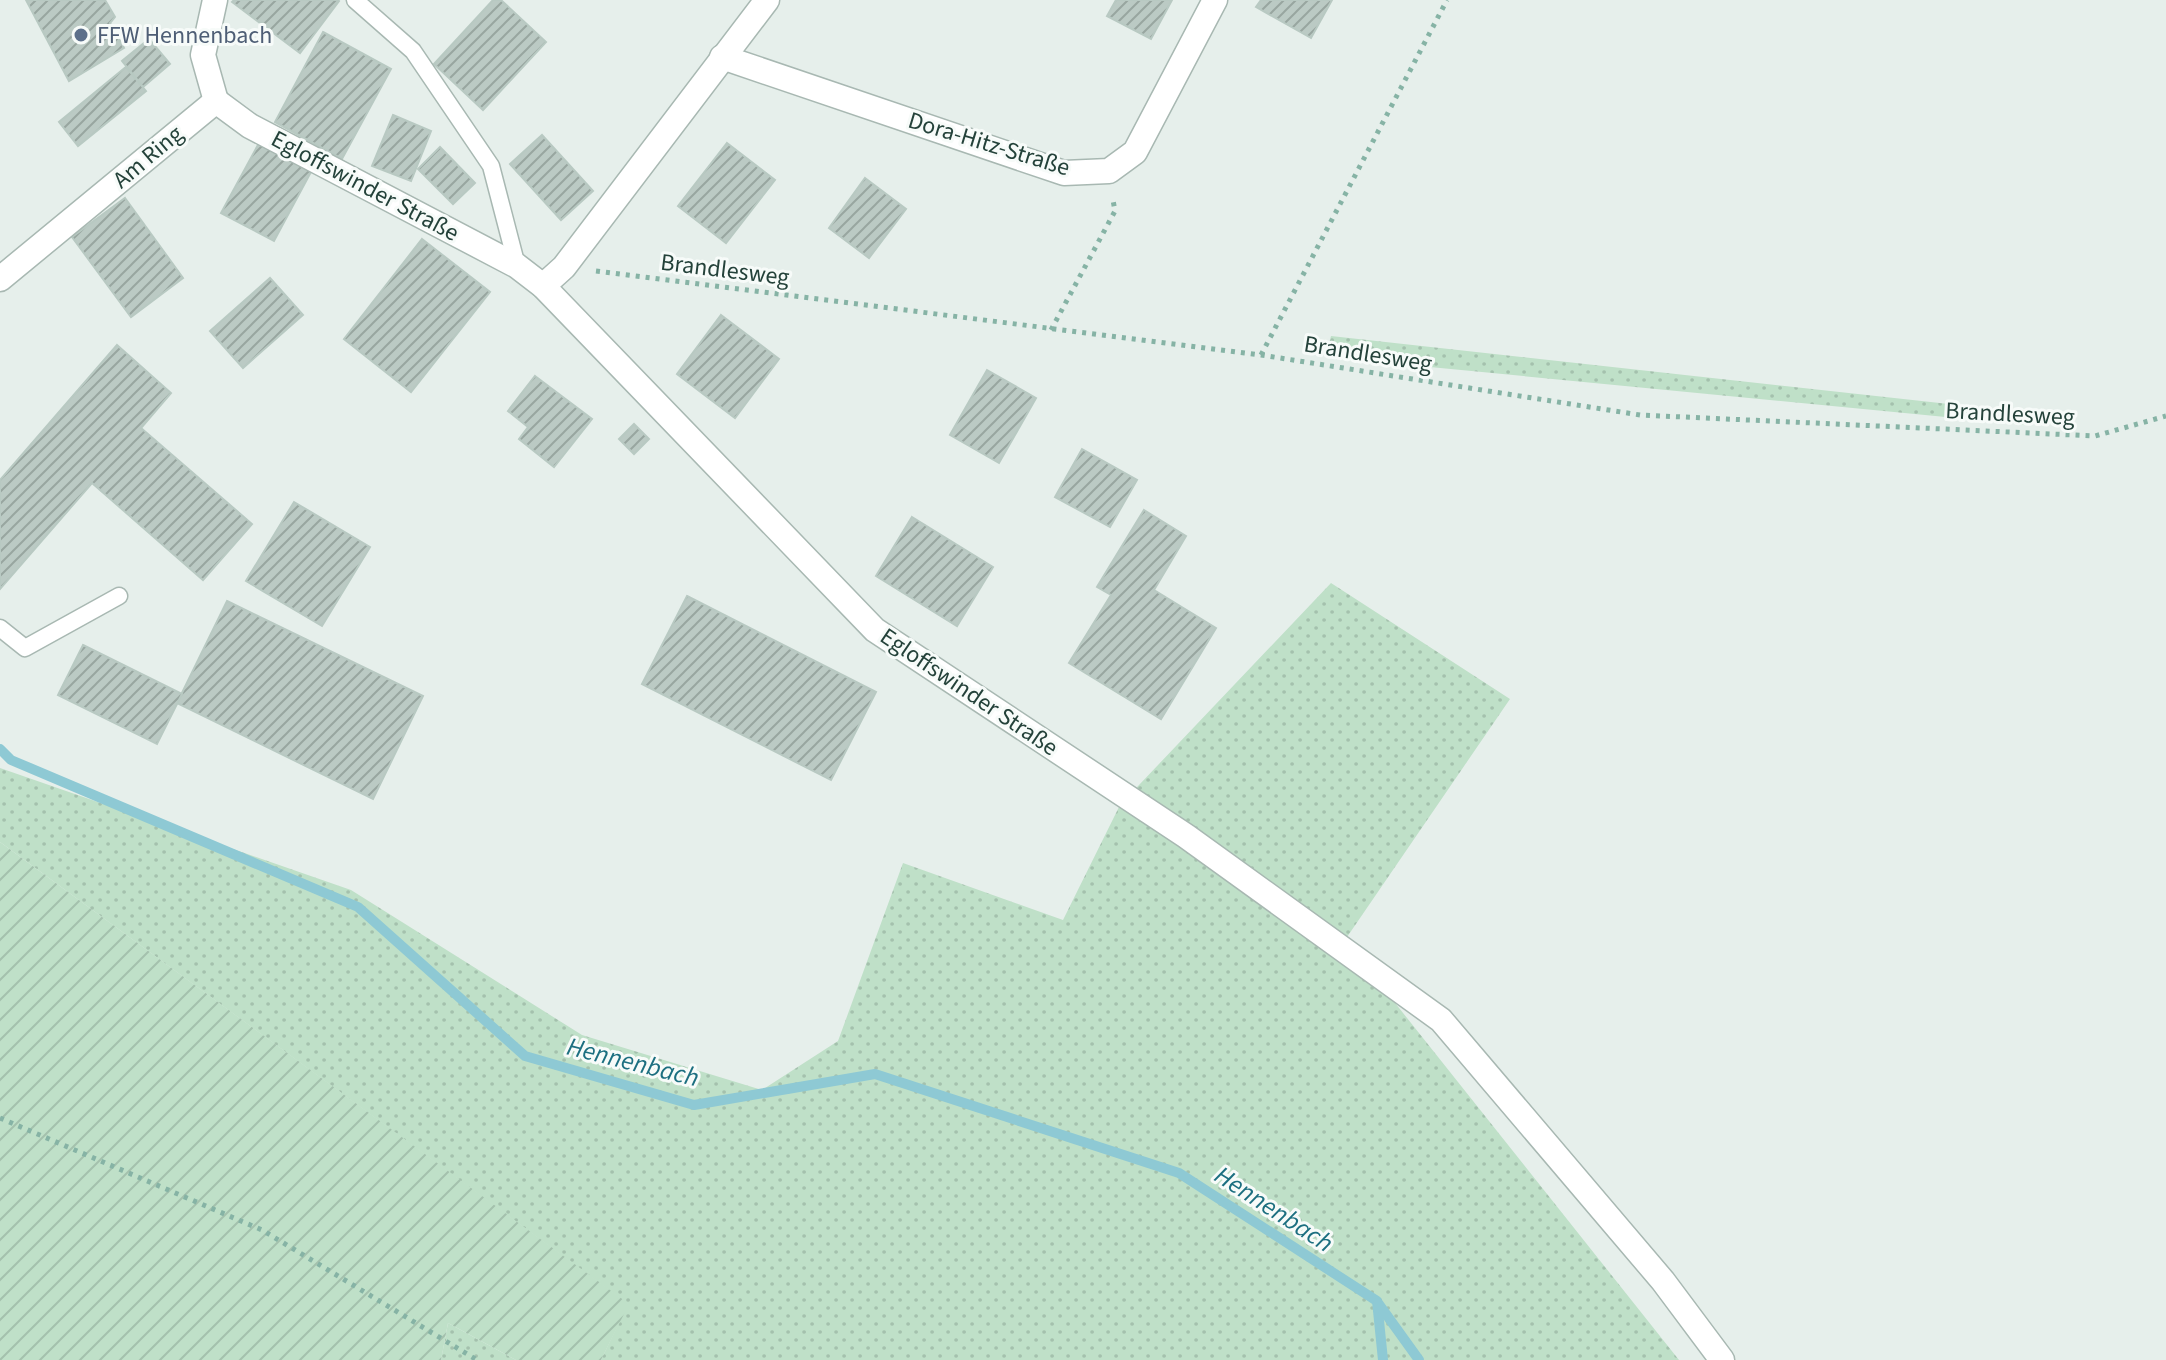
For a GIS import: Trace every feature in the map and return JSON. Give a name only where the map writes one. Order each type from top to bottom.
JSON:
[{"type":"street","points":[[215,0],[203,55],[216,101]]},
{"type":"street","points":[[543,286],[564,267],[767,0]]},
{"type":"street","points":[[1109,171],[1135,152],[1215,0]]},
{"type":"street","name":"Dora-Hitz-Straße","points":[[722,57],[1064,173],[1109,171]]},
{"type":"street","name":"Egloffswinder Straße","points":[[216,101],[250,126],[517,266],[543,286],[875,630],[1186,836],[1441,1020],[1663,1281],[1722,1360]]},
{"type":"street","name":"Am Ring","points":[[0,279],[216,101]]},
{"type":"lane","points":[[355,0],[413,51],[491,166],[517,266]]},
{"type":"lane","points":[[0,628],[25,648],[119,596]]},
{"type":"path","points":[[1261,355],[1447,0]]},
{"type":"path","points":[[1051,330],[1115,211],[1109,171]]},
{"type":"path","name":"Brandlesweg","points":[[564,267],[1261,355],[1640,415],[2095,436],[2166,416]]},
{"type":"path","points":[[0,1118],[262,1230],[477,1360]]},
{"type":"green space","points":[[1331,336],[2031,413],[2028,425],[1326,357]]},
{"type":"green space","points":[[1331,583],[1510,699],[1345,940],[1679,1360],[601,1360],[628,1304],[0,842],[0,768],[351,890],[582,1035],[762,1090],[838,1041],[903,863],[1063,920],[1120,805]]},
{"type":"green space","points":[[0,842],[629,1304],[601,1360],[516,1360],[448,1323],[441,1360],[0,1360]]},
{"type":"green space","points":[[448,1323],[516,1360],[441,1360]]},
{"type":"building","name":"FFW Hennenbach","points":[[26,0],[105,0],[115,17],[110,23],[124,48],[69,81]]},
{"type":"building","points":[[493,0],[501,0],[546,42],[483,110],[434,64]]},
{"type":"building","points":[[1116,0],[1172,0],[1151,39],[1107,16]]},
{"type":"building","points":[[1261,0],[1332,0],[1311,38],[1256,7]]},
{"type":"building","points":[[339,1],[300,53],[232,2]]},
{"type":"building","points":[[323,32],[391,69],[342,159],[275,122]]},
{"type":"building","points":[[149,39],[170,64],[143,87],[122,61]]},
{"type":"building","points":[[126,67],[146,91],[78,146],[59,122]]},
{"type":"building","points":[[393,115],[431,131],[411,181],[372,166]]},
{"type":"building","points":[[542,135],[593,191],[561,220],[510,164]]},
{"type":"building","points":[[259,143],[311,172],[274,241],[221,213]]},
{"type":"building","points":[[727,143],[775,180],[726,243],[678,206]]},
{"type":"building","points":[[440,147],[475,183],[453,204],[418,169]]},
{"type":"building","points":[[865,178],[906,209],[869,258],[829,228]]},
{"type":"building","points":[[125,198],[183,278],[131,317],[72,237]]},
{"type":"building","points":[[422,239],[490,292],[411,392],[344,339]]},
{"type":"building","points":[[270,278],[303,315],[243,368],[210,331]]},
{"type":"building","points":[[721,315],[779,359],[735,418],[677,374]]},
{"type":"building","points":[[117,345],[171,393],[141,428],[252,524],[203,580],[92,483],[0,589],[0,480]]},
{"type":"building","points":[[987,370],[1036,398],[999,463],[950,435]]},
{"type":"building","points":[[535,376],[592,419],[554,467],[519,439],[528,427],[508,411]]},
{"type":"building","points":[[634,424],[649,439],[634,454],[619,439]]},
{"type":"building","points":[[1082,449],[1137,480],[1110,527],[1055,497]]},
{"type":"building","points":[[294,502],[370,547],[322,626],[246,581]]},
{"type":"building","points":[[1144,510],[1186,536],[1154,590],[1216,628],[1161,719],[1069,663],[1111,595],[1097,587]]},
{"type":"building","points":[[912,517],[993,567],[957,626],[876,576]]},
{"type":"building","points":[[687,596],[876,692],[831,780],[642,684]]},
{"type":"building","points":[[227,601],[423,696],[373,799],[177,703]]},
{"type":"building","points":[[83,645],[182,694],[157,744],[58,695]]},
{"type":"waterway","name":"Hennenbach","points":[[0,749],[11,760],[358,907],[525,1056],[694,1105],[875,1074],[1179,1173],[1377,1301],[1383,1360]]},
{"type":"waterway","points":[[1378,1303],[1419,1360]]},
{"type":"place","name":"FFW Hennenbach","points":[[81,35]]}]
